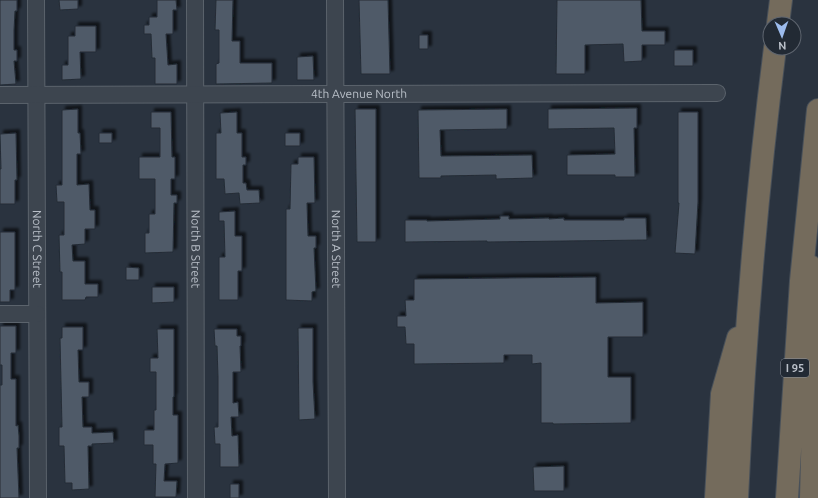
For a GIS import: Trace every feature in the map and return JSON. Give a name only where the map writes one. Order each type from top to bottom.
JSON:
[{"type":"highway","points":[[779,16],[781,0]]},
{"type":"highway","points":[[737,498],[750,297],[760,176],[774,56]]},
{"type":"highway","name":"I 95","points":[[787,498],[800,296],[818,110]]},
{"type":"highway","points":[[806,239],[816,302],[811,498]]},
{"type":"highway","points":[[716,498],[722,394],[750,297]]},
{"type":"street","name":"North C Street","points":[[36,0],[38,498]]},
{"type":"street","name":"North B Street","points":[[195,0],[196,498]]},
{"type":"street","name":"North A Street","points":[[335,0],[337,498]]},
{"type":"street","name":"4th Avenue North","points":[[0,95],[717,93]]},
{"type":"street","points":[[0,314],[37,314]]},
{"type":"building","points":[[0,0],[17,0],[14,30],[14,50],[17,50],[17,61],[14,61],[16,84],[0,85]]},
{"type":"building","points":[[59,0],[78,0],[78,9],[60,10]]},
{"type":"building","points":[[157,0],[176,0],[177,10],[173,10],[173,34],[166,34],[168,65],[177,64],[177,84],[155,84],[155,58],[152,58],[151,34],[144,34],[144,25],[149,25],[149,17],[157,17]]},
{"type":"building","points":[[216,0],[233,0],[232,41],[240,41],[240,63],[272,63],[272,83],[216,84],[216,64],[219,63],[219,30],[215,30]]},
{"type":"building","points":[[359,0],[388,0],[390,74],[361,74]]},
{"type":"building","points":[[557,0],[641,0],[642,31],[665,31],[665,45],[642,45],[642,61],[624,62],[623,44],[585,45],[585,74],[556,74]]},
{"type":"building","points":[[75,26],[96,26],[96,52],[80,52],[81,79],[62,80],[62,65],[68,65],[68,36],[75,36]]},
{"type":"building","points":[[419,35],[428,35],[428,49],[419,49]]},
{"type":"building","points":[[674,50],[693,50],[693,66],[674,66]]},
{"type":"building","points":[[313,56],[314,80],[297,80],[297,57]]},
{"type":"building","points":[[637,108],[637,128],[634,128],[635,177],[615,177],[615,175],[567,175],[567,155],[615,154],[614,128],[548,129],[548,109]]},
{"type":"building","points":[[78,109],[78,133],[80,133],[81,154],[77,154],[77,185],[89,184],[90,210],[95,210],[95,229],[85,229],[85,244],[72,245],[73,261],[85,261],[85,284],[98,284],[98,297],[86,297],[85,300],[62,300],[62,272],[60,272],[59,235],[64,235],[64,202],[57,202],[56,185],[62,185],[62,110]]},
{"type":"building","points":[[355,109],[376,109],[376,242],[357,242]]},
{"type":"building","points":[[507,109],[507,129],[440,130],[441,156],[532,155],[533,178],[496,179],[496,175],[419,178],[418,110]]},
{"type":"building","points":[[151,112],[171,112],[172,157],[175,157],[175,179],[171,179],[171,195],[177,195],[177,203],[174,203],[173,252],[145,253],[145,233],[149,233],[149,214],[155,214],[155,179],[139,179],[139,157],[160,157],[160,128],[151,128]]},
{"type":"building","points":[[237,112],[237,133],[242,133],[242,157],[246,157],[246,165],[243,165],[243,183],[246,183],[247,190],[259,190],[260,203],[240,204],[239,193],[225,194],[224,179],[216,179],[216,133],[221,133],[220,113]]},
{"type":"building","points":[[678,112],[698,112],[698,202],[695,254],[675,253],[679,203]]},
{"type":"building","points":[[16,133],[17,180],[15,180],[15,204],[0,204],[0,134]]},
{"type":"building","points":[[99,133],[112,133],[112,143],[99,143]]},
{"type":"building","points":[[285,133],[300,133],[300,146],[285,146]]},
{"type":"building","points":[[298,157],[314,157],[315,203],[307,203],[308,236],[316,236],[316,248],[314,248],[316,291],[312,292],[312,301],[286,300],[286,209],[290,209],[291,164],[298,164]]},
{"type":"building","points":[[235,211],[235,236],[242,236],[242,271],[238,271],[238,300],[219,300],[219,257],[225,257],[224,221],[219,221],[219,212]]},
{"type":"building","points":[[500,216],[509,216],[509,219],[564,218],[564,220],[624,220],[624,218],[646,218],[647,240],[405,242],[405,220],[427,221],[500,219]]},
{"type":"building","points":[[0,232],[15,232],[15,290],[10,290],[10,302],[0,302]]},
{"type":"building","points":[[126,267],[139,268],[139,280],[126,280]]},
{"type":"building","points":[[596,277],[596,303],[643,302],[643,337],[608,337],[608,377],[631,377],[631,423],[541,423],[541,363],[532,364],[532,355],[504,355],[504,363],[414,364],[414,344],[406,344],[405,327],[397,327],[397,316],[406,316],[405,300],[414,300],[414,279]]},
{"type":"building","points":[[152,287],[174,287],[174,302],[152,303]]},
{"type":"building","points":[[0,326],[16,326],[16,353],[11,353],[11,379],[16,379],[16,426],[18,425],[19,436],[19,448],[17,448],[19,498],[0,498],[0,385],[2,385],[2,365],[0,365]]},
{"type":"building","points":[[62,327],[83,327],[83,350],[78,350],[79,382],[89,382],[89,397],[82,397],[83,427],[92,427],[92,433],[113,432],[114,443],[92,444],[92,446],[88,446],[89,489],[72,490],[72,483],[65,483],[64,446],[59,446],[59,427],[62,427],[60,338],[62,338]]},
{"type":"building","points":[[298,328],[313,328],[315,419],[299,420]]},
{"type":"building","points":[[157,329],[174,329],[173,415],[178,415],[178,463],[165,464],[164,481],[177,481],[176,497],[155,497],[156,464],[153,464],[153,445],[144,445],[144,430],[154,430],[154,410],[156,410],[156,372],[150,372],[150,358],[158,358]]},
{"type":"building","points":[[214,329],[237,329],[237,336],[241,336],[241,372],[233,372],[233,403],[238,402],[239,417],[231,417],[232,436],[238,435],[239,467],[220,467],[220,444],[215,444],[214,427],[218,427],[218,377],[217,346],[215,346]]},
{"type":"building","points":[[564,466],[564,491],[534,491],[533,467]]},
{"type":"building","points":[[230,484],[239,484],[239,498],[230,498]]}]
